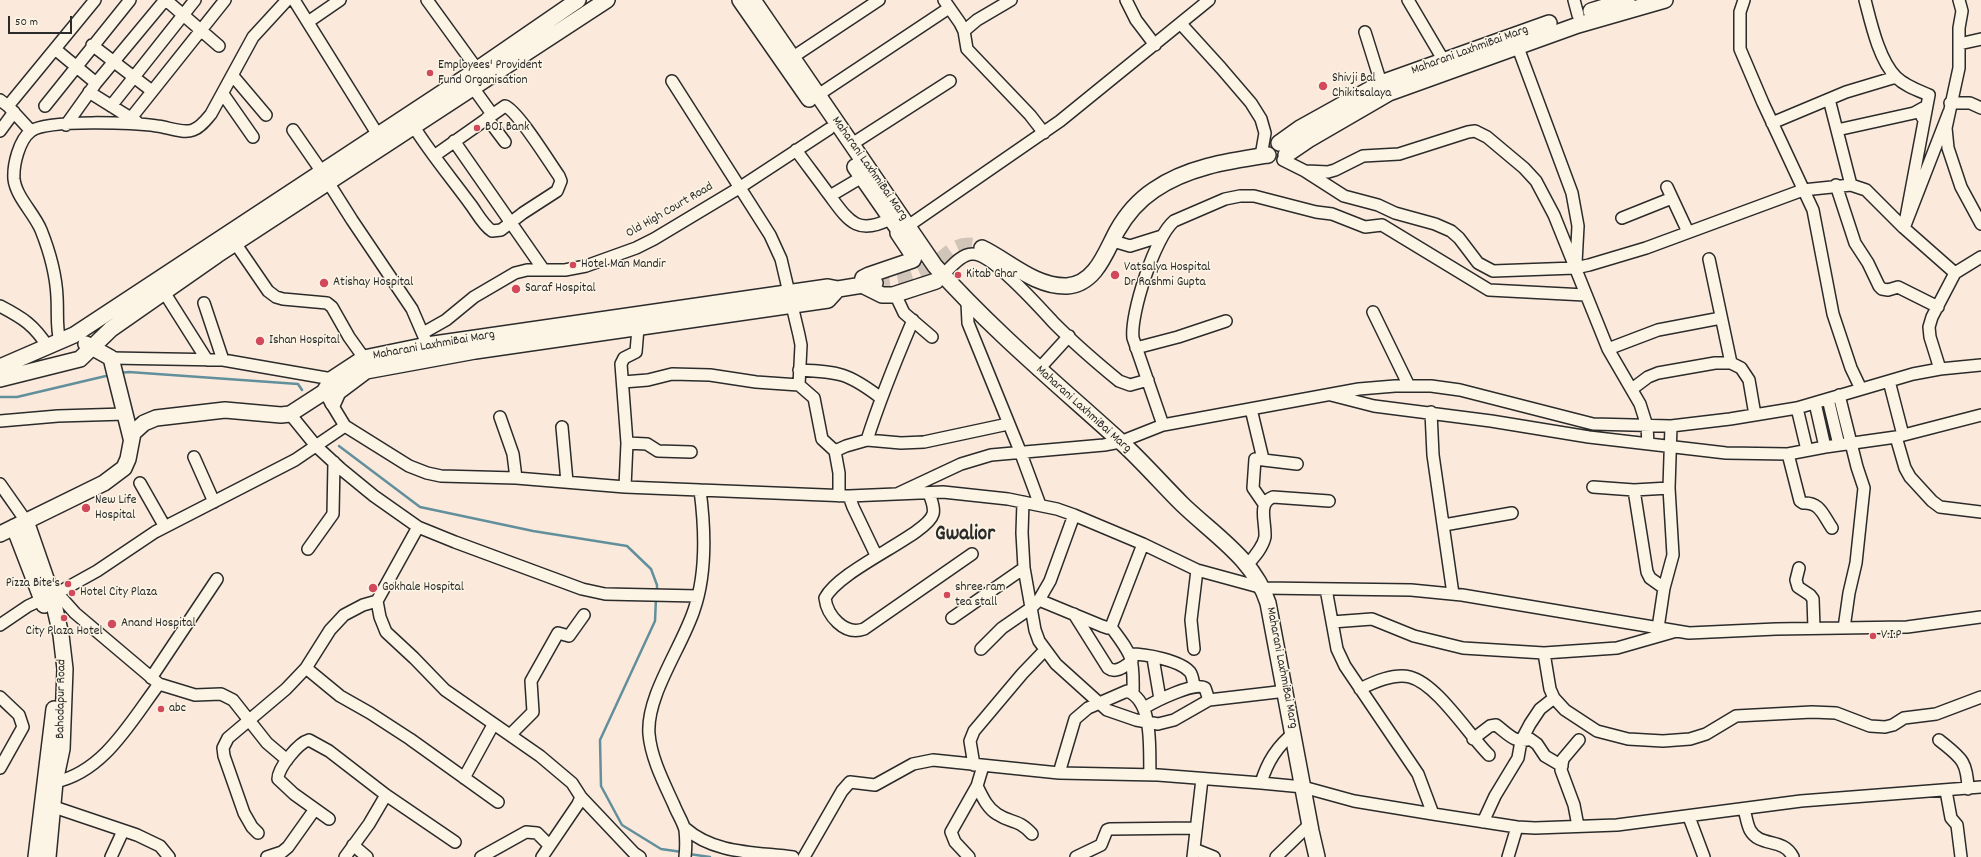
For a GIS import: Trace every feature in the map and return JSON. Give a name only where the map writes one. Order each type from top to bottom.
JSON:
[{"type":"main road","points":[[0,380],[68,363],[84,345],[231,239],[325,177],[414,127],[474,89],[607,0]]},
{"type":"main road","points":[[740,0],[862,177],[899,224],[898,235],[914,257],[913,260],[863,278],[882,295],[895,294],[940,278]]},
{"type":"main road","name":"Maharani LaxhmiBai Marg","points":[[753,0],[852,144],[930,274],[940,278],[967,309],[1120,442],[1195,516],[1248,564],[1263,588],[1268,603],[1317,857]]},
{"type":"main road","name":"Maharani LaxhmiBai Marg","points":[[1283,153],[1300,128],[1381,84],[1513,36],[1576,7],[1627,0]]},
{"type":"main road","points":[[982,248],[1032,277],[1047,283],[1068,286],[1079,283],[1090,275],[1101,263],[1117,231],[1138,203],[1170,179],[1196,170],[1240,159],[1265,156],[1275,162],[1283,153],[1390,92],[1517,45],[1578,25],[1665,0]]},
{"type":"main road","points":[[325,177],[378,135],[477,70],[569,2]]},
{"type":"main road","points":[[0,367],[55,344],[84,345],[111,329],[164,292],[231,239]]},
{"type":"main road","points":[[328,398],[366,371],[426,346],[638,328],[791,299],[828,300],[838,289],[869,284]]},
{"type":"main road","name":"Maharani LaxhmiBai Marg","points":[[290,414],[328,398],[332,379],[364,358],[426,346],[791,299]]},
{"type":"main road","points":[[55,344],[57,356],[62,361],[68,363]]},
{"type":"main road","points":[[84,345],[114,369],[131,438]]},
{"type":"main road","points":[[0,534],[104,483],[116,475],[124,468],[128,459],[133,433],[144,423],[156,418],[226,410],[281,415],[290,414]]},
{"type":"main road","name":"Bahodapur Road","points":[[20,524],[51,596],[61,635],[65,669],[62,749],[56,782],[48,857]]},
{"type":"main road","points":[[36,857],[57,676],[52,635],[51,596]]},
{"type":"street","points":[[0,131],[7,106],[95,0]]},
{"type":"street","points":[[45,106],[92,45],[130,0]]},
{"type":"street","points":[[66,125],[92,87],[165,0],[219,46]]},
{"type":"street","points":[[111,106],[195,0]]},
{"type":"street","points":[[135,121],[152,91],[225,0]]},
{"type":"street","points":[[0,306],[24,319],[55,344],[57,331],[57,296],[48,254],[40,229],[20,194],[14,180],[14,168],[19,152],[24,139],[31,131],[45,126],[135,121],[184,131],[193,130],[204,123],[223,94],[253,37],[287,0]]},
{"type":"street","points":[[294,0],[378,135]]},
{"type":"street","points":[[308,22],[340,0]]},
{"type":"street","points":[[427,0],[477,70]]},
{"type":"street","points":[[793,57],[879,0]]},
{"type":"street","points":[[964,31],[977,20],[1011,0]]},
{"type":"street","points":[[1126,0],[1136,20],[1155,46]]},
{"type":"street","points":[[796,150],[842,214],[848,220],[855,224],[872,226],[899,224],[1044,133],[1155,46],[1209,0]]},
{"type":"street","points":[[1408,0],[1444,61]]},
{"type":"street","points":[[1744,0],[1740,12],[1740,49],[1772,124],[1813,210],[1818,227],[1833,314],[1851,368],[1861,389]]},
{"type":"street","points":[[1865,0],[1875,37],[1896,77],[1906,85],[1929,95],[1904,228]]},
{"type":"street","points":[[1959,0],[1962,6],[1959,23],[1959,68],[1946,128],[1948,148],[1961,187],[1978,211],[1981,224]]},
{"type":"street","points":[[818,95],[947,4],[964,31],[967,49],[1030,115],[1044,133]]},
{"type":"street","points":[[1181,24],[1251,103],[1261,119],[1265,133],[1265,156]]},
{"type":"street","points":[[1365,32],[1381,84]]},
{"type":"street","points":[[1959,44],[1981,39]]},
{"type":"street","points":[[92,45],[152,91]]},
{"type":"street","points":[[1517,45],[1572,193],[1578,226],[1575,268]]},
{"type":"street","points":[[55,49],[76,66],[92,87],[111,106],[135,121]]},
{"type":"street","points":[[233,76],[266,115]]},
{"type":"street","points":[[1772,124],[1829,99],[1896,77]]},
{"type":"street","points":[[672,81],[770,235],[781,259],[801,345],[799,385]]},
{"type":"street","points":[[852,144],[950,81]]},
{"type":"street","points":[[474,89],[505,142]]},
{"type":"street","points":[[223,94],[253,137]]},
{"type":"street","points":[[1829,99],[1851,185]]},
{"type":"street","points":[[1950,107],[1970,103],[1981,108]]},
{"type":"street","points":[[7,106],[31,131]]},
{"type":"street","points":[[414,127],[434,156],[488,229],[496,232],[557,191],[561,181],[521,120],[510,108],[505,106],[434,156]]},
{"type":"street","points":[[1904,228],[1950,107]]},
{"type":"street","points":[[1836,130],[1914,113],[1923,108],[1904,228]]},
{"type":"street","name":"Old High Court Road","points":[[426,346],[446,320],[491,286],[515,274],[527,270],[565,270],[586,266],[636,248],[674,228],[739,188],[829,129]]},
{"type":"street","points":[[293,130],[412,309],[426,346]]},
{"type":"street","points":[[1305,171],[1328,172],[1363,156],[1398,154],[1468,132],[1475,131],[1487,137],[1524,168],[1536,181],[1554,215],[1608,349],[1640,404],[1647,426],[1648,444]]},
{"type":"street","points":[[454,141],[543,269]]},
{"type":"street","points":[[1283,153],[1305,171],[1344,196],[1378,205],[1395,213],[1439,225],[1451,231],[1459,238],[1478,263],[1493,271],[1575,268],[1589,265],[1646,248],[1803,190],[1836,185],[1851,185],[1866,190],[1904,228],[1955,272]]},
{"type":"street","points":[[830,196],[862,177]]},
{"type":"street","points":[[1836,185],[1855,243],[1868,262],[1879,286],[1882,289],[1888,290],[1898,287],[1938,307]]},
{"type":"street","points":[[1622,218],[1670,192],[1688,232]]},
{"type":"street","points":[[1163,425],[1136,348],[1132,331],[1141,289],[1162,236],[1174,221],[1225,199],[1240,196],[1254,196],[1316,212],[1332,214],[1365,227],[1377,225],[1386,227],[1489,290],[1585,295]]},
{"type":"street","points":[[1113,241],[1130,246],[1162,236]]},
{"type":"street","points":[[231,239],[268,291],[276,297],[327,303],[332,307],[349,337],[364,358]]},
{"type":"street","points":[[940,278],[967,255],[973,253],[981,256],[1006,274],[1069,336],[1119,381],[1130,385],[1148,380]]},
{"type":"street","points":[[1940,369],[1930,337],[1929,327],[1955,272],[1981,257]]},
{"type":"street","points":[[1709,259],[1731,363]]},
{"type":"street","points":[[164,292],[207,360]]},
{"type":"street","points":[[895,294],[904,313],[932,337]]},
{"type":"street","points":[[204,303],[223,360]]},
{"type":"street","points":[[967,309],[974,340],[1020,451],[1040,505]]},
{"type":"street","points":[[1373,312],[1409,386]]},
{"type":"street","points":[[1608,349],[1658,330],[1722,318]]},
{"type":"street","points":[[867,440],[881,398],[914,320]]},
{"type":"street","points":[[1136,348],[1178,337],[1226,321]]},
{"type":"street","points":[[625,487],[627,443],[622,360],[636,352],[638,328]]},
{"type":"street","points":[[1038,370],[1069,336]]},
{"type":"street","points":[[114,369],[207,360],[223,360],[332,379]]},
{"type":"street","points":[[1632,389],[1648,377],[1658,373],[1715,363],[1731,363],[1741,368],[1749,380],[1754,415]]},
{"type":"street","points":[[894,495],[976,458],[1020,451],[1089,447],[1120,442],[1163,425],[1359,389],[1431,386],[1460,390],[1593,424],[1671,426],[1797,408],[1889,381],[1940,369],[1981,365]]},
{"type":"street","points":[[799,370],[837,373],[849,376],[881,398]]},
{"type":"street","points":[[623,382],[648,380],[672,374],[710,375],[756,382],[799,385],[814,398],[822,439],[835,451],[844,496],[856,514],[876,555]]},
{"type":"street","points":[[1889,381],[1905,468],[1910,477],[1932,502],[1940,507],[1981,512]]},
{"type":"street","points":[[1330,395],[1374,406],[1431,412],[1670,448],[1726,453],[1788,454],[1900,436],[1981,415]]},
{"type":"street","points":[[1839,396],[1864,488],[1856,562],[1849,593],[1844,628]]},
{"type":"street","points":[[328,398],[345,426],[410,466],[427,473],[441,476],[516,478],[625,487],[844,496],[943,492],[1023,502],[1040,505],[1074,515],[1143,544],[1197,570],[1263,588],[1411,590],[1454,594],[1658,628],[1674,632],[1688,633],[1814,628],[1907,627],[1981,618]]},
{"type":"street","points":[[1828,399],[1839,445]]},
{"type":"street","points":[[1815,402],[1825,447]]},
{"type":"street","points":[[1797,408],[1807,450]]},
{"type":"street","points":[[1251,409],[1263,459]]},
{"type":"street","points":[[1431,412],[1434,455],[1454,594]]},
{"type":"street","points":[[0,421],[58,416],[126,414]]},
{"type":"street","points":[[290,414],[316,446],[334,462],[374,496],[418,527],[582,589],[605,594],[698,596]]},
{"type":"street","points":[[500,417],[513,454],[516,478]]},
{"type":"street","points":[[835,451],[867,440],[901,443],[924,442],[1008,424]]},
{"type":"street","points":[[0,625],[28,606],[51,596],[98,571],[165,527],[268,476],[345,426]]},
{"type":"street","points":[[1658,628],[1664,588],[1673,555],[1669,488],[1671,426]]},
{"type":"street","points":[[562,427],[567,482]]},
{"type":"street","points":[[627,443],[647,444],[658,451],[691,452]]},
{"type":"street","points":[[1788,454],[1800,501],[1803,503],[1812,502],[1816,505],[1832,528]]},
{"type":"street","points":[[194,457],[214,502]]},
{"type":"street","points":[[1248,564],[1258,551],[1264,537],[1264,504],[1254,488],[1255,458],[1297,464]]},
{"type":"street","points":[[308,549],[333,514],[334,462]]},
{"type":"street","points":[[140,483],[165,527]]},
{"type":"street","points":[[0,484],[20,524]]},
{"type":"street","points":[[1593,487],[1634,490],[1669,488]]},
{"type":"street","points":[[685,857],[685,834],[652,752],[649,733],[651,711],[656,694],[689,623],[698,596],[703,530],[700,490]]},
{"type":"street","points":[[1634,490],[1646,572],[1650,578],[1664,588]]},
{"type":"street","points":[[929,493],[934,507],[927,524],[876,555],[835,585],[825,598],[826,606],[842,627],[851,631],[864,629],[972,554]]},
{"type":"street","points":[[1264,504],[1267,499],[1274,497],[1329,501]]},
{"type":"street","points":[[1023,502],[1022,539],[1024,568],[1035,604],[1035,630],[1045,650],[1056,664],[1107,710],[1120,716],[1148,724],[1165,723],[1174,720],[1209,700],[1286,691]]},
{"type":"street","points":[[1444,525],[1512,513]]},
{"type":"street","points":[[981,649],[1002,628],[1035,604],[1050,581],[1074,515]]},
{"type":"street","points":[[418,527],[377,601],[380,617],[386,632],[445,690],[540,756],[572,783],[580,797],[634,853],[640,857]]},
{"type":"street","points":[[1111,627],[1143,544]]},
{"type":"street","points":[[952,618],[1024,568]]},
{"type":"street","points":[[1799,568],[1796,580],[1798,587],[1810,595],[1813,599],[1814,628]]},
{"type":"street","points":[[1194,649],[1191,620],[1197,570]]},
{"type":"street","points":[[56,782],[78,775],[99,759],[115,742],[155,681],[217,579]]},
{"type":"street","points":[[1326,589],[1337,649],[1360,689],[1418,774],[1433,814]]},
{"type":"street","points":[[51,596],[74,612],[155,681],[195,694],[227,696],[233,700],[248,721],[267,743],[287,760]]},
{"type":"street","points":[[258,832],[252,827],[244,813],[224,756],[223,748],[228,738],[286,689],[306,668],[330,630],[344,615],[363,604],[377,601]]},
{"type":"street","points":[[1035,604],[1074,614],[1108,628],[1111,627]]},
{"type":"street","points":[[1074,614],[1108,668],[1111,670],[1116,670],[1131,658],[1164,659],[1189,670],[1194,686]]},
{"type":"street","points":[[510,735],[533,712],[531,681],[558,633],[569,636],[584,615]]},
{"type":"street","points":[[1332,622],[1372,619],[1414,636],[1463,648],[1544,652],[1618,648],[1674,632]]},
{"type":"street","points":[[1111,627],[1131,658],[1133,693],[1144,708],[1148,724],[1150,774]]},
{"type":"street","points":[[969,857],[955,842],[952,832],[977,786],[979,766],[970,741],[974,731],[1022,674],[1045,650]]},
{"type":"street","points":[[1544,652],[1550,690],[1554,698],[1565,710],[1597,731],[1628,739],[1663,741],[1699,738],[1719,727],[1731,718],[1741,715],[1825,712],[1847,716],[1870,726],[1885,728],[1904,718],[1936,714],[1981,697]]},
{"type":"street","points":[[1153,658],[1160,699]]},
{"type":"street","points":[[306,668],[340,696],[398,731],[498,802]]},
{"type":"street","points":[[1360,689],[1374,682],[1396,677],[1409,677],[1422,681],[1440,697],[1473,739],[1489,755]]},
{"type":"street","points":[[1144,708],[1160,699],[1198,685],[1205,688],[1209,700]]},
{"type":"street","points":[[1060,773],[1075,719],[1088,708],[1121,692],[1127,691],[1133,693]]},
{"type":"street","points":[[0,697],[20,715],[23,727],[0,768]]},
{"type":"street","points":[[1482,822],[1495,796],[1518,758],[1520,741],[1540,709],[1554,698]]},
{"type":"street","points":[[464,778],[494,725]]},
{"type":"street","points":[[1473,739],[1493,725],[1520,741],[1524,742],[1530,739],[1534,740],[1542,752],[1562,766]]},
{"type":"street","points":[[1261,783],[1269,761],[1279,746],[1294,733]]},
{"type":"street","points":[[329,819],[280,784],[278,779],[278,775],[287,760],[299,745],[309,740],[334,754],[386,795],[455,842]]},
{"type":"street","points":[[1578,826],[1574,805],[1562,773],[1562,766],[1566,756],[1579,740]]},
{"type":"street","points":[[1940,740],[1964,763],[1967,773],[1968,789]]},
{"type":"street","points":[[804,857],[842,791],[850,782],[875,785],[913,764],[933,760],[979,766],[1060,773],[1150,774],[1261,783],[1303,788],[1354,801],[1516,827],[1617,825],[1689,817],[1801,801],[1946,791],[1981,787]]},
{"type":"street","points":[[1202,779],[1193,853],[1214,857]]},
{"type":"street","points":[[977,786],[983,798],[996,814],[1020,822],[1032,834]]},
{"type":"street","points":[[1946,791],[1951,818],[1957,825],[1961,857]]},
{"type":"street","points":[[345,857],[369,824],[386,795]]},
{"type":"street","points":[[542,857],[549,845],[574,812],[580,797]]},
{"type":"street","points":[[54,807],[137,835],[160,846],[169,857]]},
{"type":"street","points":[[267,857],[282,852],[288,847],[315,809]]},
{"type":"street","points":[[1744,809],[1750,830],[1755,836],[1766,842],[1782,845],[1789,850],[1793,857]]},
{"type":"street","points":[[1689,817],[1704,857]]},
{"type":"street","points":[[1276,857],[1310,824]]},
{"type":"street","points":[[1508,857],[1516,827]]},
{"type":"street","points":[[1076,857],[1101,845],[1107,830],[1110,829],[1196,828]]},
{"type":"street","points":[[111,857],[123,831]]},
{"type":"street","points":[[481,857],[526,832],[536,833],[549,845]]},
{"type":"street","points":[[685,834],[694,836],[713,846],[793,857]]},
{"type":"street","points":[[353,845],[367,857]]},
{"type":"waterway","points":[[120,373],[129,372],[298,384],[302,390]]},
{"type":"waterway","points":[[0,397],[17,397],[110,375]]},
{"type":"waterway","points":[[339,446],[420,507],[533,531],[627,546],[651,569],[657,585],[657,591]]},
{"type":"waterway","points":[[656,598],[655,621],[600,740],[601,786],[622,825],[661,849],[682,852]]},
{"type":"waterway","points":[[689,854],[710,857]]},
{"type":"tunnel","points":[[875,283],[898,280],[916,275],[929,269],[949,252],[963,245],[972,245],[982,248]]},
{"type":"place","name":"Employees' Provident Fund Organisation","points":[[430,73]]},
{"type":"place","name":"Shivji Bal Chikitsalaya","points":[[1323,86]]},
{"type":"place","name":"BOI Bank","points":[[477,128]]},
{"type":"place","name":"Hotel Man Mandir","points":[[573,265]]},
{"type":"place","name":"Kitab Ghar","points":[[958,275]]},
{"type":"place","name":"Vatsalya Hospital Dr Rashmi Gupta","points":[[1115,275]]},
{"type":"place","name":"Atishay Hospital","points":[[324,283]]},
{"type":"place","name":"Saraf Hospital","points":[[516,289]]},
{"type":"place","name":"Ishan Hospital","points":[[260,341]]},
{"type":"place","name":"New Life Hospital","points":[[86,508]]},
{"type":"place","name":"Pizza Bite's","points":[[68,584]]},
{"type":"place","name":"Gokhale Hospital","points":[[373,588]]},
{"type":"place","name":"Hotel City Plaza","points":[[72,593]]},
{"type":"place","name":"shree ram tea stall","points":[[947,595]]},
{"type":"place","name":"City Plaza Hotel","points":[[64,618]]},
{"type":"place","name":"Anand Hospital","points":[[112,624]]},
{"type":"place","name":"V.I.P","points":[[1873,636]]},
{"type":"place","name":"abc","points":[[161,709]]},
{"type":"district","name":"Gwalior","points":[[965,536]]}]
